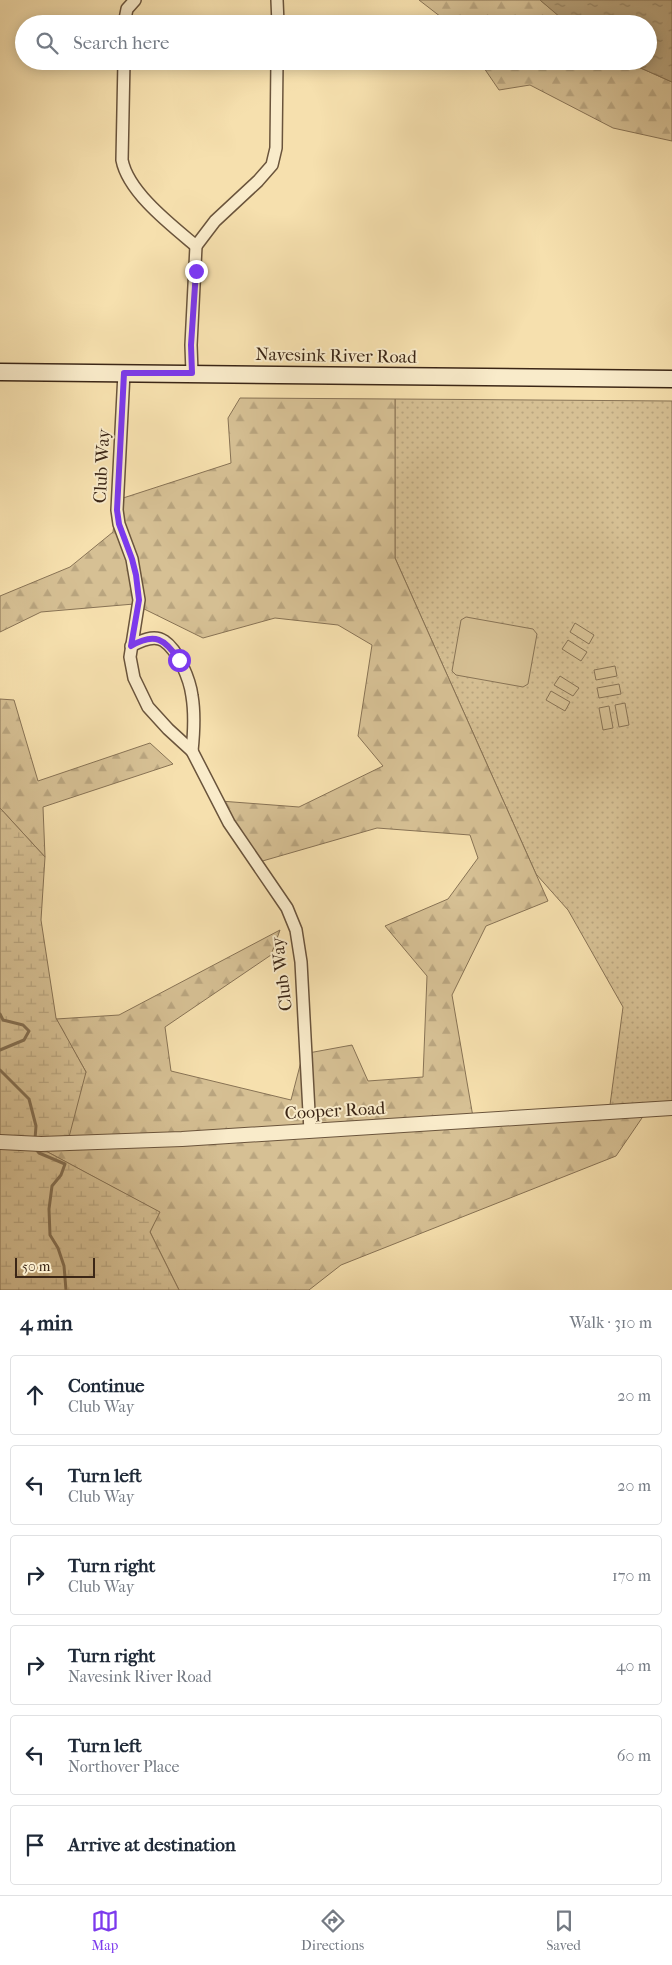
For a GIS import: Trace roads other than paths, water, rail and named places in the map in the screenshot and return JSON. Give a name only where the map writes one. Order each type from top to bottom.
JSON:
[{"type":"main road","name":"Navesink River Road","points":[[0,372],[672,379]]},
{"type":"street","points":[[126,15],[127,9],[135,0]]},
{"type":"street","points":[[277,0],[278,15]]},
{"type":"street","points":[[124,70],[122,160],[124,168],[135,187],[153,207],[196,246]]},
{"type":"street","points":[[192,373],[191,345],[196,246],[215,222],[272,165],[276,148],[277,70]]},
{"type":"street","name":"Club Way","points":[[124,373],[117,510],[119,524],[136,575],[139,600],[131,646],[131,667],[142,698],[157,718],[192,750],[229,823],[254,862],[280,897],[296,930],[301,962],[310,1131]]},
{"type":"street","points":[[131,646],[143,639],[157,638],[164,641],[179,660],[192,695],[194,724],[192,750]]},
{"type":"street","name":"Cooper Road","points":[[0,1142],[35,1143],[182,1139],[672,1108]]},
{"type":"water","points":[[540,0],[672,0],[672,82],[645,70],[657,70],[657,15],[558,15]]},
{"type":"waterway","points":[[0,1014],[3,1020],[23,1025],[29,1031],[24,1040],[0,1050]]},
{"type":"waterway","points":[[0,1070],[29,1099],[36,1126],[35,1139]]},
{"type":"waterway","points":[[35,1148],[39,1153],[65,1164],[61,1175],[52,1186],[49,1209],[50,1235],[58,1248],[64,1266],[66,1290]]}]
